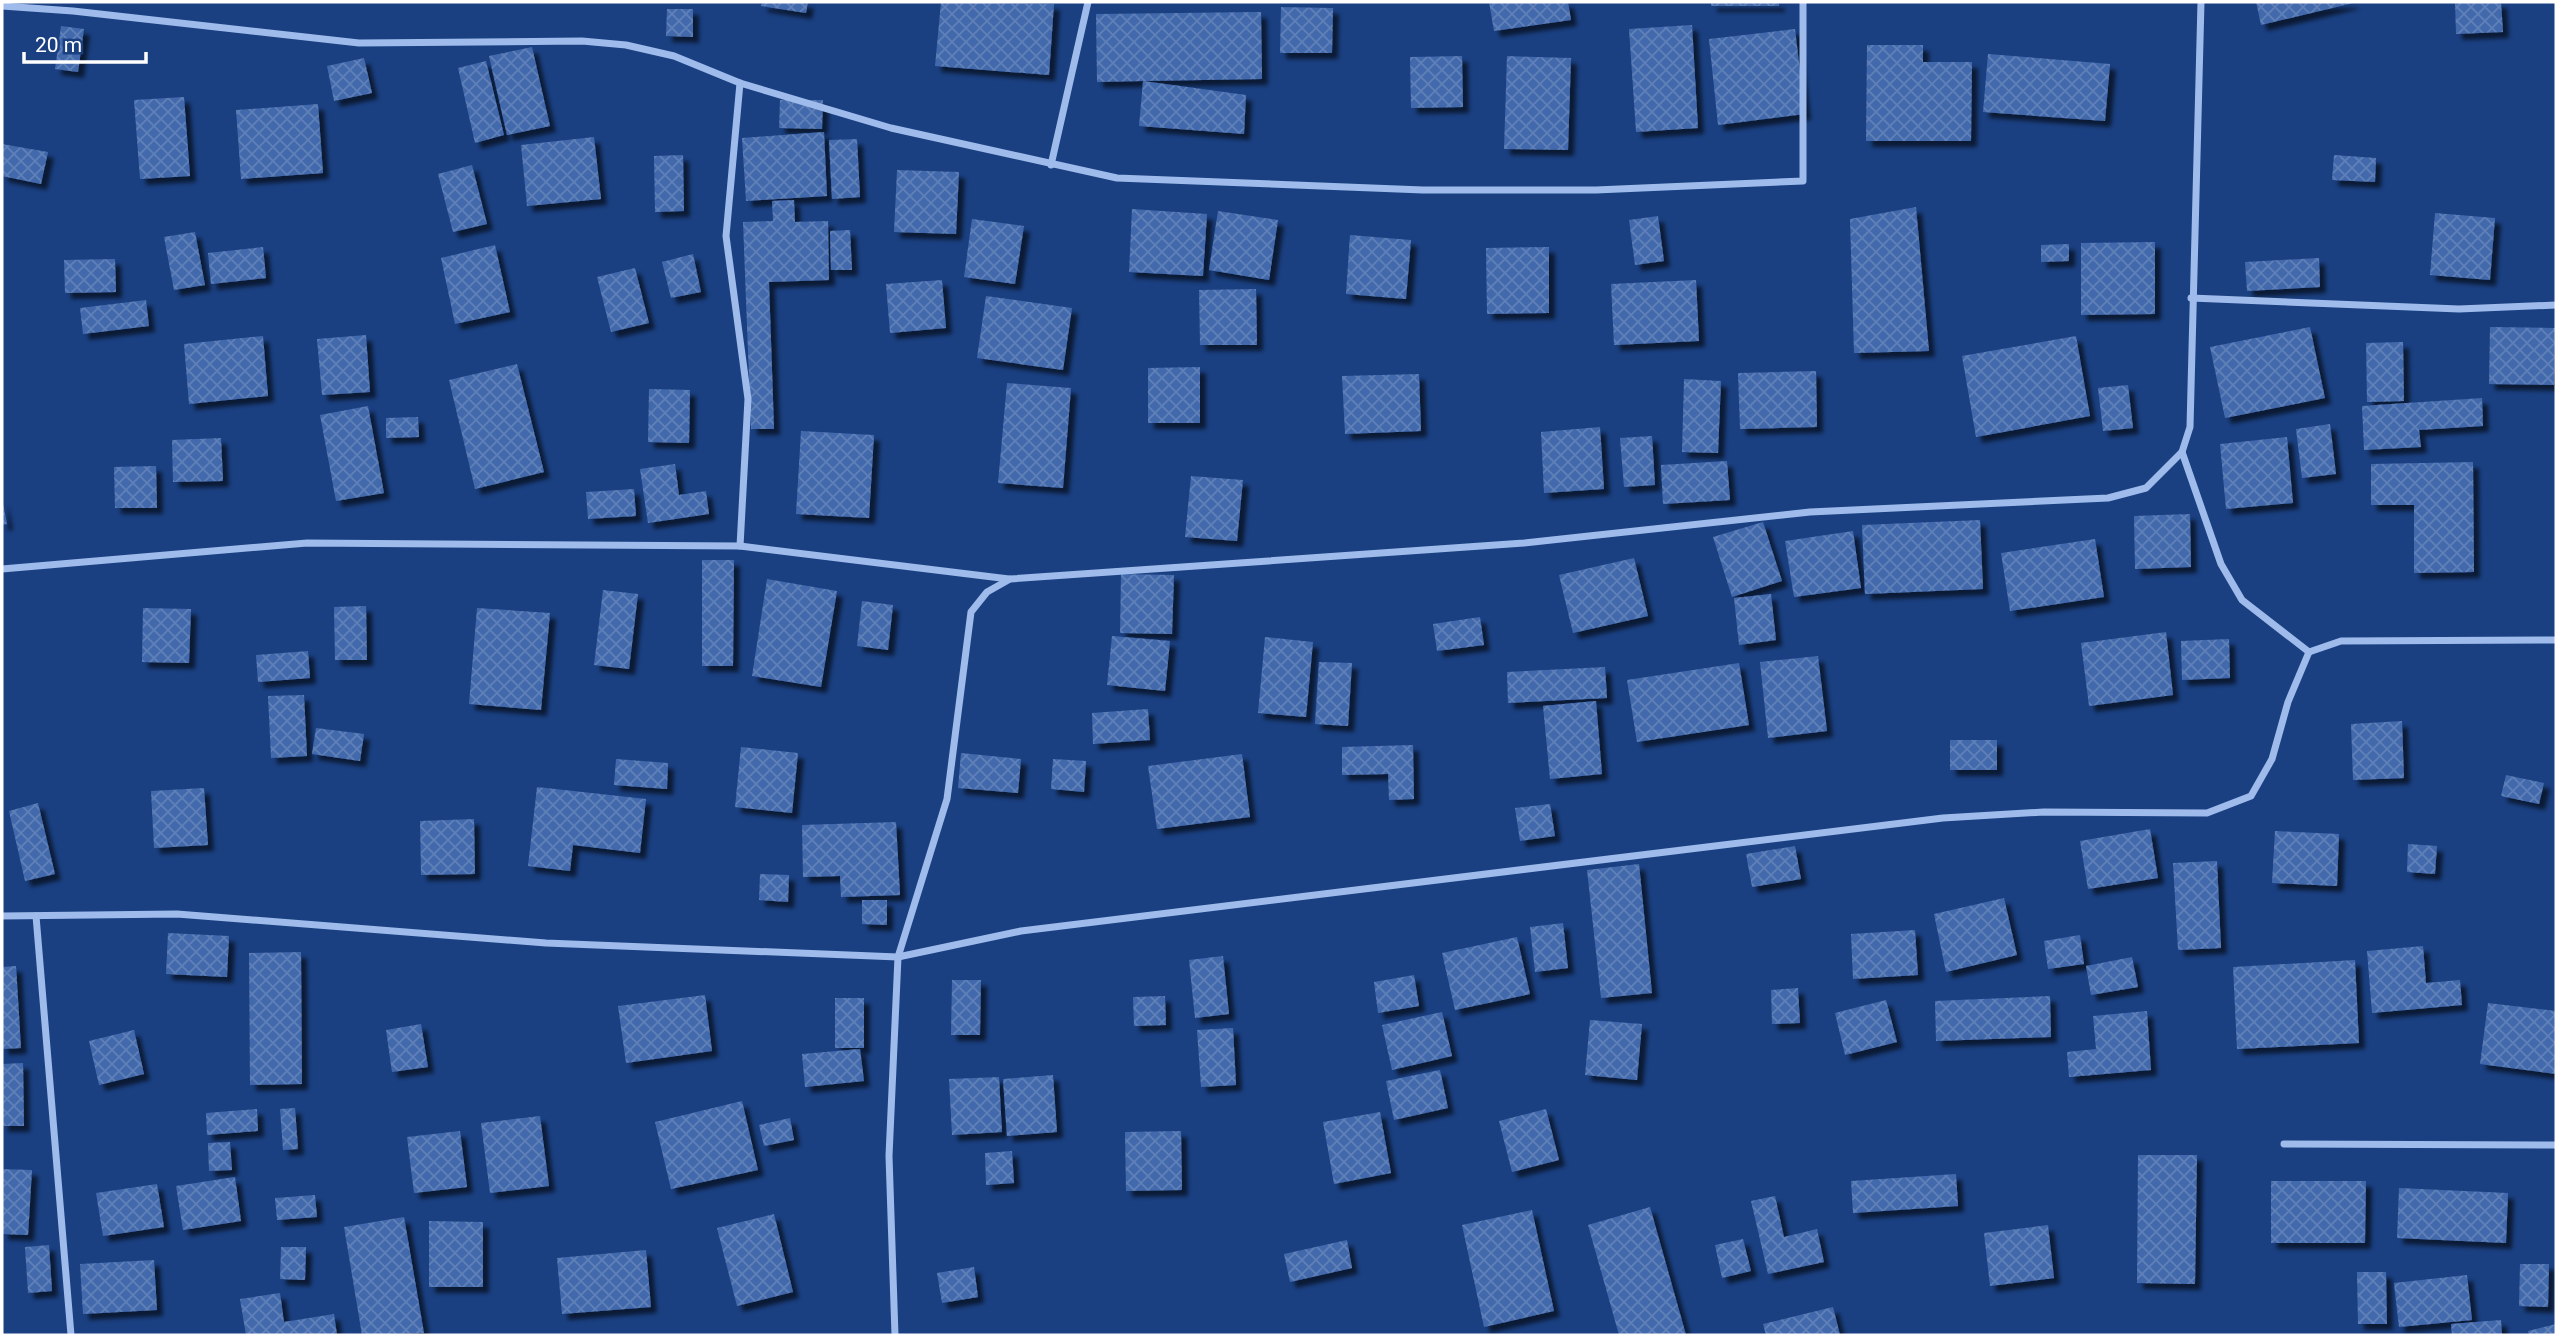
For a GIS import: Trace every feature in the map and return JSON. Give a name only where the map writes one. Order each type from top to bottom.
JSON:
[{"type":"street","points":[[1051,165],[1088,2]]},
{"type":"street","points":[[2,6],[73,10],[359,43],[582,40],[626,45],[674,56],[740,83],[891,128],[1117,178],[1423,190],[1596,190],[1803,181],[1802,2]]},
{"type":"street","points":[[2,569],[307,544],[740,546],[1010,579],[1524,543],[1810,512],[2108,498],[2146,488],[2182,452],[2189,427],[2201,2]]},
{"type":"street","points":[[740,83],[726,236],[748,399],[740,546]]},
{"type":"street","points":[[2191,298],[2459,309],[2556,305]]},
{"type":"street","points":[[2182,452],[2221,564],[2242,600],[2309,652]]},
{"type":"street","points":[[895,1335],[889,1156],[898,957],[947,799],[971,612],[987,592],[1010,579]]},
{"type":"street","points":[[2,916],[177,914],[546,943],[898,957],[1021,931],[1943,818],[2044,812],[2207,813],[2251,796],[2272,759],[2288,702],[2309,652],[2341,641],[2556,640]]},
{"type":"street","points":[[36,916],[71,1335]]},
{"type":"street","points":[[2284,1144],[2556,1144]]},
{"type":"building","points":[[762,2],[808,2],[806,13],[761,6]]},
{"type":"building","points":[[941,2],[1054,4],[1049,75],[935,66]]},
{"type":"building","points":[[1489,2],[1568,2],[1571,20],[1494,31]]},
{"type":"building","points":[[1711,2],[1779,2],[1779,6],[1711,6]]},
{"type":"building","points":[[2256,2],[2353,2],[2353,3],[2261,25]]},
{"type":"building","points":[[2455,2],[2501,2],[2503,32],[2456,34]]},
{"type":"building","points":[[1281,7],[1333,8],[1332,53],[1280,53]]},
{"type":"building","points":[[667,9],[693,9],[693,37],[666,36]]},
{"type":"building","points":[[1261,12],[1262,79],[1097,82],[1096,14]]},
{"type":"building","points":[[1692,25],[1698,128],[1636,132],[1629,29]]},
{"type":"building","points":[[61,26],[84,29],[78,72],[55,69]]},
{"type":"building","points":[[1795,29],[1805,114],[1718,125],[1709,39]]},
{"type":"building","points":[[1867,45],[1923,45],[1923,62],[1972,62],[1971,141],[1866,141]]},
{"type":"building","points":[[532,47],[550,126],[507,135],[489,56]]},
{"type":"building","points":[[1988,54],[2110,64],[2105,121],[1983,112]]},
{"type":"building","points":[[1462,56],[1463,107],[1411,108],[1410,57]]},
{"type":"building","points":[[1507,56],[1571,58],[1568,150],[1504,149]]},
{"type":"building","points":[[364,58],[372,93],[334,101],[327,66]]},
{"type":"building","points":[[486,61],[504,135],[475,143],[458,68]]},
{"type":"building","points":[[1143,81],[1246,95],[1244,134],[1139,126]]},
{"type":"building","points":[[184,97],[190,176],[140,179],[134,100]]},
{"type":"building","points":[[780,100],[823,100],[822,129],[779,128]]},
{"type":"building","points":[[318,104],[323,173],[241,179],[236,110]]},
{"type":"building","points":[[824,132],[827,196],[746,201],[742,138]]},
{"type":"building","points":[[594,137],[601,199],[527,206],[521,145]]},
{"type":"building","points":[[857,139],[860,197],[832,199],[829,140]]},
{"type":"building","points":[[2,144],[48,152],[41,184],[2,176]]},
{"type":"building","points":[[683,155],[684,211],[655,212],[654,156]]},
{"type":"building","points":[[2334,155],[2376,158],[2375,182],[2332,180]]},
{"type":"building","points":[[472,165],[487,224],[453,232],[438,174]]},
{"type":"building","points":[[897,170],[959,172],[956,234],[894,232]]},
{"type":"building","points":[[794,200],[795,222],[828,221],[829,280],[769,282],[774,429],[751,429],[743,222],[773,221],[772,201]]},
{"type":"building","points":[[1916,207],[1929,351],[1854,353],[1850,219]]},
{"type":"building","points":[[1132,209],[1207,214],[1203,276],[1129,272]]},
{"type":"building","points":[[1218,211],[1278,220],[1269,280],[1209,270]]},
{"type":"building","points":[[2435,213],[2495,218],[2490,280],[2430,275]]},
{"type":"building","points":[[1658,216],[1664,261],[1635,265],[1629,220]]},
{"type":"building","points":[[972,219],[1024,226],[1015,284],[964,277]]},
{"type":"building","points":[[850,230],[852,270],[831,270],[830,231]]},
{"type":"building","points":[[195,232],[205,285],[174,290],[164,237]]},
{"type":"building","points":[[1350,235],[1411,240],[1406,299],[1346,294]]},
{"type":"building","points":[[2155,242],[2155,314],[2081,315],[2081,243]]},
{"type":"building","points":[[2069,244],[2069,261],[2041,262],[2041,245]]},
{"type":"building","points":[[495,245],[510,312],[455,324],[441,258]]},
{"type":"building","points":[[263,247],[266,278],[211,284],[208,253]]},
{"type":"building","points":[[1549,247],[1549,313],[1487,314],[1486,248]]},
{"type":"building","points":[[693,254],[701,292],[671,298],[662,262]]},
{"type":"building","points":[[2319,258],[2320,287],[2247,291],[2245,262]]},
{"type":"building","points":[[115,259],[116,292],[65,293],[64,260]]},
{"type":"building","points":[[635,268],[649,323],[611,332],[597,277]]},
{"type":"building","points":[[942,280],[946,328],[890,333],[886,284]]},
{"type":"building","points":[[1696,280],[1699,341],[1614,345],[1611,284]]},
{"type":"building","points":[[1256,289],[1257,345],[1200,345],[1199,290]]},
{"type":"building","points":[[986,296],[1072,308],[1063,370],[977,358]]},
{"type":"building","points":[[146,300],[149,326],[83,334],[80,308]]},
{"type":"building","points":[[2310,327],[2325,398],[2225,418],[2210,347]]},
{"type":"building","points":[[2490,327],[2555,328],[2554,385],[2489,384]]},
{"type":"building","points":[[366,335],[370,392],[322,395],[317,339]]},
{"type":"building","points":[[263,336],[268,396],[189,404],[184,344]]},
{"type":"building","points":[[2076,336],[2090,416],[1976,437],[1962,356]]},
{"type":"building","points":[[2403,342],[2404,401],[2367,402],[2366,343]]},
{"type":"building","points":[[517,364],[544,472],[475,489],[449,380]]},
{"type":"building","points":[[1200,367],[1200,423],[1148,423],[1148,368]]},
{"type":"building","points":[[1816,371],[1817,427],[1740,429],[1738,373]]},
{"type":"building","points":[[1419,374],[1421,431],[1345,434],[1342,376]]},
{"type":"building","points":[[1684,379],[1721,381],[1718,453],[1682,452]]},
{"type":"building","points":[[1007,383],[1071,388],[1063,488],[998,483]]},
{"type":"building","points":[[2128,385],[2133,428],[2103,431],[2098,388]]},
{"type":"building","points":[[649,389],[690,390],[689,443],[648,442]]},
{"type":"building","points":[[2482,398],[2483,426],[2419,430],[2421,447],[2364,450],[2362,406]]},
{"type":"building","points":[[368,406],[384,493],[336,501],[320,415]]},
{"type":"building","points":[[418,417],[419,437],[386,438],[386,418]]},
{"type":"building","points":[[2330,424],[2336,474],[2302,478],[2296,429]]},
{"type":"building","points":[[1600,427],[1604,489],[1544,493],[1541,432]]},
{"type":"building","points":[[801,431],[874,435],[869,518],[796,514]]},
{"type":"building","points":[[1652,436],[1655,485],[1624,487],[1620,438]]},
{"type":"building","points":[[2287,437],[2293,503],[2226,509],[2220,444]]},
{"type":"building","points":[[221,438],[223,481],[173,482],[172,440]]},
{"type":"building","points":[[1727,461],[1730,500],[1663,504],[1661,465]]},
{"type":"building","points":[[2473,462],[2474,572],[2414,573],[2414,505],[2371,505],[2371,464]]},
{"type":"building","points":[[675,464],[679,495],[706,491],[709,514],[648,523],[640,469]]},
{"type":"building","points":[[156,466],[157,508],[115,508],[114,467]]},
{"type":"building","points":[[1191,476],[1243,480],[1237,541],[1185,537]]},
{"type":"building","points":[[634,489],[636,516],[588,519],[586,492]]},
{"type":"building","points":[[2,498],[7,524],[2,525]]},
{"type":"building","points":[[2190,514],[2191,567],[2135,569],[2134,516]]},
{"type":"building","points":[[1980,520],[1983,589],[1865,594],[1862,525]]},
{"type":"building","points":[[1763,522],[1782,581],[1732,597],[1713,537]]},
{"type":"building","points":[[1853,531],[1861,588],[1794,597],[1785,541]]},
{"type":"building","points":[[2095,539],[2104,597],[2010,611],[2001,553]]},
{"type":"building","points":[[1634,558],[1648,616],[1573,633],[1559,575]]},
{"type":"building","points":[[702,560],[734,560],[733,666],[702,666]]},
{"type":"building","points":[[1121,574],[1174,575],[1172,634],[1120,633]]},
{"type":"building","points":[[767,579],[837,591],[821,687],[752,676]]},
{"type":"building","points":[[603,590],[638,594],[629,669],[594,665]]},
{"type":"building","points":[[1771,594],[1776,640],[1739,645],[1734,598]]},
{"type":"building","points":[[862,601],[893,605],[888,650],[857,646]]},
{"type":"building","points":[[366,606],[367,660],[335,660],[334,607]]},
{"type":"building","points":[[143,608],[191,609],[189,663],[142,662]]},
{"type":"building","points":[[477,608],[550,613],[541,710],[469,704]]},
{"type":"building","points":[[1480,617],[1484,645],[1437,651],[1433,624]]},
{"type":"building","points":[[2166,632],[2173,695],[2089,706],[2081,643]]},
{"type":"building","points":[[1112,636],[1170,641],[1165,691],[1107,685]]},
{"type":"building","points":[[1265,637],[1313,642],[1306,717],[1258,713]]},
{"type":"building","points":[[2229,639],[2230,678],[2182,680],[2181,641]]},
{"type":"building","points":[[308,651],[310,678],[258,682],[256,655]]},
{"type":"building","points":[[1818,656],[1827,731],[1768,738],[1760,662]]},
{"type":"building","points":[[1319,662],[1352,663],[1348,726],[1315,724]]},
{"type":"building","points":[[1739,663],[1749,725],[1637,742],[1627,680]]},
{"type":"building","points":[[1605,667],[1607,698],[1508,703],[1507,672]]},
{"type":"building","points":[[304,695],[307,756],[271,758],[268,696]]},
{"type":"building","points":[[1596,701],[1602,774],[1550,779],[1543,706]]},
{"type":"building","points":[[1148,709],[1150,740],[1093,744],[1092,713]]},
{"type":"building","points":[[2402,721],[2404,778],[2353,780],[2351,724]]},
{"type":"building","points":[[316,728],[364,734],[360,761],[312,754]]},
{"type":"building","points":[[1950,740],[1997,740],[1997,770],[1950,770]]},
{"type":"building","points":[[1413,745],[1414,799],[1389,800],[1388,774],[1342,775],[1342,747]]},
{"type":"building","points":[[741,747],[798,753],[792,813],[735,807]]},
{"type":"building","points":[[961,753],[1021,759],[1018,793],[958,788]]},
{"type":"building","points":[[1242,754],[1250,817],[1157,829],[1148,766]]},
{"type":"building","points":[[616,759],[668,763],[667,789],[614,785]]},
{"type":"building","points":[[1053,759],[1086,761],[1084,792],[1051,789]]},
{"type":"building","points":[[2506,775],[2544,783],[2539,804],[2501,796]]},
{"type":"building","points":[[537,787],[646,799],[640,853],[573,845],[570,871],[528,866]]},
{"type":"building","points":[[204,788],[208,845],[154,848],[151,791]]},
{"type":"building","points":[[38,803],[55,874],[25,881],[9,811]]},
{"type":"building","points":[[1550,804],[1555,836],[1520,841],[1515,808]]},
{"type":"building","points":[[474,819],[475,874],[421,875],[420,821]]},
{"type":"building","points":[[896,822],[900,895],[841,897],[840,876],[803,877],[802,825]]},
{"type":"building","points":[[2150,829],[2158,878],[2088,889],[2080,841]]},
{"type":"building","points":[[2275,831],[2339,834],[2337,886],[2272,883]]},
{"type":"building","points":[[2408,844],[2437,846],[2435,874],[2407,872]]},
{"type":"building","points":[[1795,846],[1801,879],[1752,887],[1746,854]]},
{"type":"building","points":[[2217,861],[2221,948],[2178,950],[2173,863]]},
{"type":"building","points":[[1639,864],[1652,993],[1601,998],[1587,870]]},
{"type":"building","points":[[760,874],[789,875],[788,902],[759,900]]},
{"type":"building","points":[[2004,898],[2017,955],[1946,972],[1934,914]]},
{"type":"building","points":[[862,900],[887,900],[887,925],[862,924]]},
{"type":"building","points":[[1563,923],[1568,968],[1535,972],[1530,927]]},
{"type":"building","points":[[1915,930],[1918,975],[1853,979],[1851,934]]},
{"type":"building","points":[[168,933],[229,936],[227,977],[166,974]]},
{"type":"building","points":[[2080,935],[2084,964],[2048,969],[2044,941]]},
{"type":"building","points":[[1517,937],[1530,994],[1455,1010],[1442,953]]},
{"type":"building","points":[[2423,946],[2426,983],[2460,980],[2462,1005],[2372,1013],[2367,951]]},
{"type":"building","points":[[301,952],[302,1084],[250,1085],[249,953]]},
{"type":"building","points":[[1223,956],[1229,1014],[1195,1018],[1189,960]]},
{"type":"building","points":[[2132,957],[2138,987],[2091,995],[2086,966]]},
{"type":"building","points":[[2355,960],[2359,1043],[2237,1049],[2233,967]]},
{"type":"building","points":[[16,966],[21,1048],[2,1049],[2,967]]},
{"type":"building","points":[[1414,975],[1419,1006],[1378,1013],[1374,982]]},
{"type":"building","points":[[952,980],[981,980],[980,1035],[951,1035]]},
{"type":"building","points":[[1798,988],[1800,1023],[1772,1024],[1771,990]]},
{"type":"building","points":[[705,995],[712,1051],[626,1063],[618,1006]]},
{"type":"building","points":[[1165,996],[1166,1025],[1134,1026],[1133,997]]},
{"type":"building","points":[[2050,996],[2051,1037],[1936,1041],[1935,1001]]},
{"type":"building","points":[[835,998],[864,998],[864,1048],[835,1048]]},
{"type":"building","points":[[1886,1000],[1897,1042],[1845,1055],[1835,1013]]},
{"type":"building","points":[[2488,1003],[2556,1011],[2556,1074],[2480,1064]]},
{"type":"building","points":[[2147,1011],[2151,1070],[2069,1077],[2067,1052],[2096,1049],[2093,1016]]},
{"type":"building","points":[[1442,1012],[1452,1056],[1392,1070],[1382,1025]]},
{"type":"building","points":[[1590,1020],[1642,1024],[1637,1080],[1585,1075]]},
{"type":"building","points":[[421,1024],[428,1067],[392,1072],[386,1030]]},
{"type":"building","points":[[1233,1028],[1236,1085],[1201,1087],[1197,1030]]},
{"type":"building","points":[[134,1030],[144,1074],[99,1085],[89,1041]]},
{"type":"building","points":[[860,1049],[864,1081],[805,1087],[802,1054]]},
{"type":"building","points":[[23,1063],[24,1126],[2,1126],[2,1064]]},
{"type":"building","points":[[1440,1070],[1448,1108],[1394,1120],[1386,1081]]},
{"type":"building","points":[[1053,1075],[1057,1132],[1007,1136],[1003,1079]]},
{"type":"building","points":[[999,1077],[1002,1132],[952,1135],[949,1079]]},
{"type":"building","points":[[742,1101],[758,1170],[671,1189],[655,1122]]},
{"type":"building","points":[[295,1108],[298,1149],[283,1150],[280,1109]]},
{"type":"building","points":[[257,1109],[258,1131],[207,1135],[206,1113]]},
{"type":"building","points":[[1546,1109],[1559,1160],[1512,1172],[1499,1121]]},
{"type":"building","points":[[1380,1112],[1391,1173],[1334,1184],[1323,1122]]},
{"type":"building","points":[[540,1116],[549,1186],[490,1193],[481,1123]]},
{"type":"building","points":[[790,1118],[794,1140],[764,1146],[759,1125]]},
{"type":"building","points":[[460,1131],[467,1187],[414,1193],[407,1137]]},
{"type":"building","points":[[1181,1131],[1182,1190],[1126,1191],[1125,1132]]},
{"type":"building","points":[[230,1142],[232,1170],[209,1171],[208,1143]]},
{"type":"building","points":[[1012,1151],[1014,1183],[986,1185],[985,1153]]},
{"type":"building","points":[[2138,1155],[2197,1155],[2195,1284],[2137,1283]]},
{"type":"building","points":[[2,1169],[32,1170],[28,1235],[2,1234]]},
{"type":"building","points":[[1956,1174],[1958,1206],[1853,1213],[1851,1181]]},
{"type":"building","points":[[235,1177],[241,1221],[183,1230],[176,1186]]},
{"type":"building","points":[[2271,1181],[2366,1181],[2365,1243],[2271,1243]]},
{"type":"building","points":[[157,1184],[164,1227],[103,1236],[96,1193]]},
{"type":"building","points":[[2399,1188],[2508,1193],[2506,1243],[2397,1238]]},
{"type":"building","points":[[315,1195],[317,1217],[277,1220],[275,1198]]},
{"type":"building","points":[[1775,1196],[1784,1237],[1817,1229],[1824,1262],[1768,1274],[1751,1201]]},
{"type":"building","points":[[1650,1207],[1686,1335],[1619,1335],[1588,1225]]},
{"type":"building","points":[[1532,1210],[1554,1311],[1484,1327],[1462,1225]]},
{"type":"building","points":[[774,1214],[793,1292],[737,1306],[717,1228]]},
{"type":"building","points":[[404,1217],[424,1333],[362,1335],[344,1227]]},
{"type":"building","points":[[429,1221],[483,1222],[483,1287],[429,1287]]},
{"type":"building","points":[[2048,1225],[2054,1278],[1990,1286],[1984,1233]]},
{"type":"building","points":[[1743,1239],[1751,1271],[1722,1278],[1715,1245]]},
{"type":"building","points":[[1347,1240],[1352,1268],[1290,1282],[1284,1254]]},
{"type":"building","points":[[49,1245],[52,1291],[28,1293],[25,1247]]},
{"type":"building","points":[[281,1247],[306,1247],[305,1280],[280,1279]]},
{"type":"building","points":[[646,1250],[651,1307],[562,1314],[557,1258]]},
{"type":"building","points":[[154,1260],[157,1310],[83,1314],[80,1264]]},
{"type":"building","points":[[2520,1264],[2549,1264],[2548,1307],[2519,1306]]},
{"type":"building","points":[[974,1267],[978,1297],[942,1303],[937,1273]]},
{"type":"building","points":[[2357,1272],[2386,1272],[2387,1324],[2358,1324]]},
{"type":"building","points":[[2467,1275],[2472,1320],[2399,1327],[2394,1283]]},
{"type":"building","points":[[280,1293],[284,1322],[334,1314],[337,1335],[246,1335],[240,1299]]},
{"type":"building","points":[[1833,1307],[1840,1335],[1766,1335],[1763,1324]]},
{"type":"building","points":[[2501,1320],[2502,1335],[2452,1335],[2451,1324]]},
{"type":"building","points":[[2556,1324],[2556,1335],[2529,1335],[2528,1331]]}]
